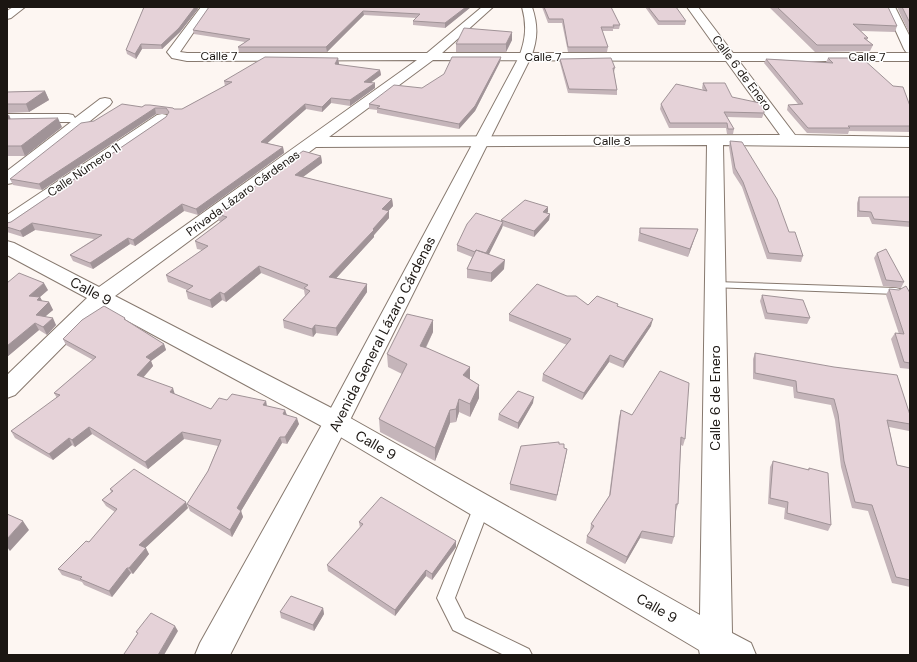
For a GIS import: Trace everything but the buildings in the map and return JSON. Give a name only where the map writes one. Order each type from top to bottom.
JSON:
[{"type":"street","points":[[7,16],[20,7]]},
{"type":"street","name":"Calle 7","points":[[206,7],[173,52],[176,55],[186,57],[432,55],[525,58],[910,57]]},
{"type":"street","name":"Privada Lázaro Cárdenas","points":[[7,389],[100,296],[432,55],[488,7]]},
{"type":"street","name":"Avenida General Lázaro Cárdenas","points":[[216,654],[480,142],[525,58],[532,40],[532,29],[527,7]]},
{"type":"street","name":"Calle 6 de Enero","points":[[692,7],[791,140]]},
{"type":"street","points":[[890,7],[909,46]]},
{"type":"street","points":[[7,179],[105,102]]},
{"type":"street","points":[[7,118],[68,118]]},
{"type":"street","name":"Calle Número 11","points":[[7,223],[162,118]]},
{"type":"street","name":"Calle 6 de Enero","points":[[715,140],[716,648]]},
{"type":"street","name":"Calle 8","points":[[314,142],[715,140],[910,142]]},
{"type":"street","name":"Calle 9","points":[[7,247],[336,422],[482,506],[716,648],[739,655]]},
{"type":"lane","points":[[715,285],[896,291]]},
{"type":"lane","points":[[482,506],[446,598],[459,624],[523,655]]}]
